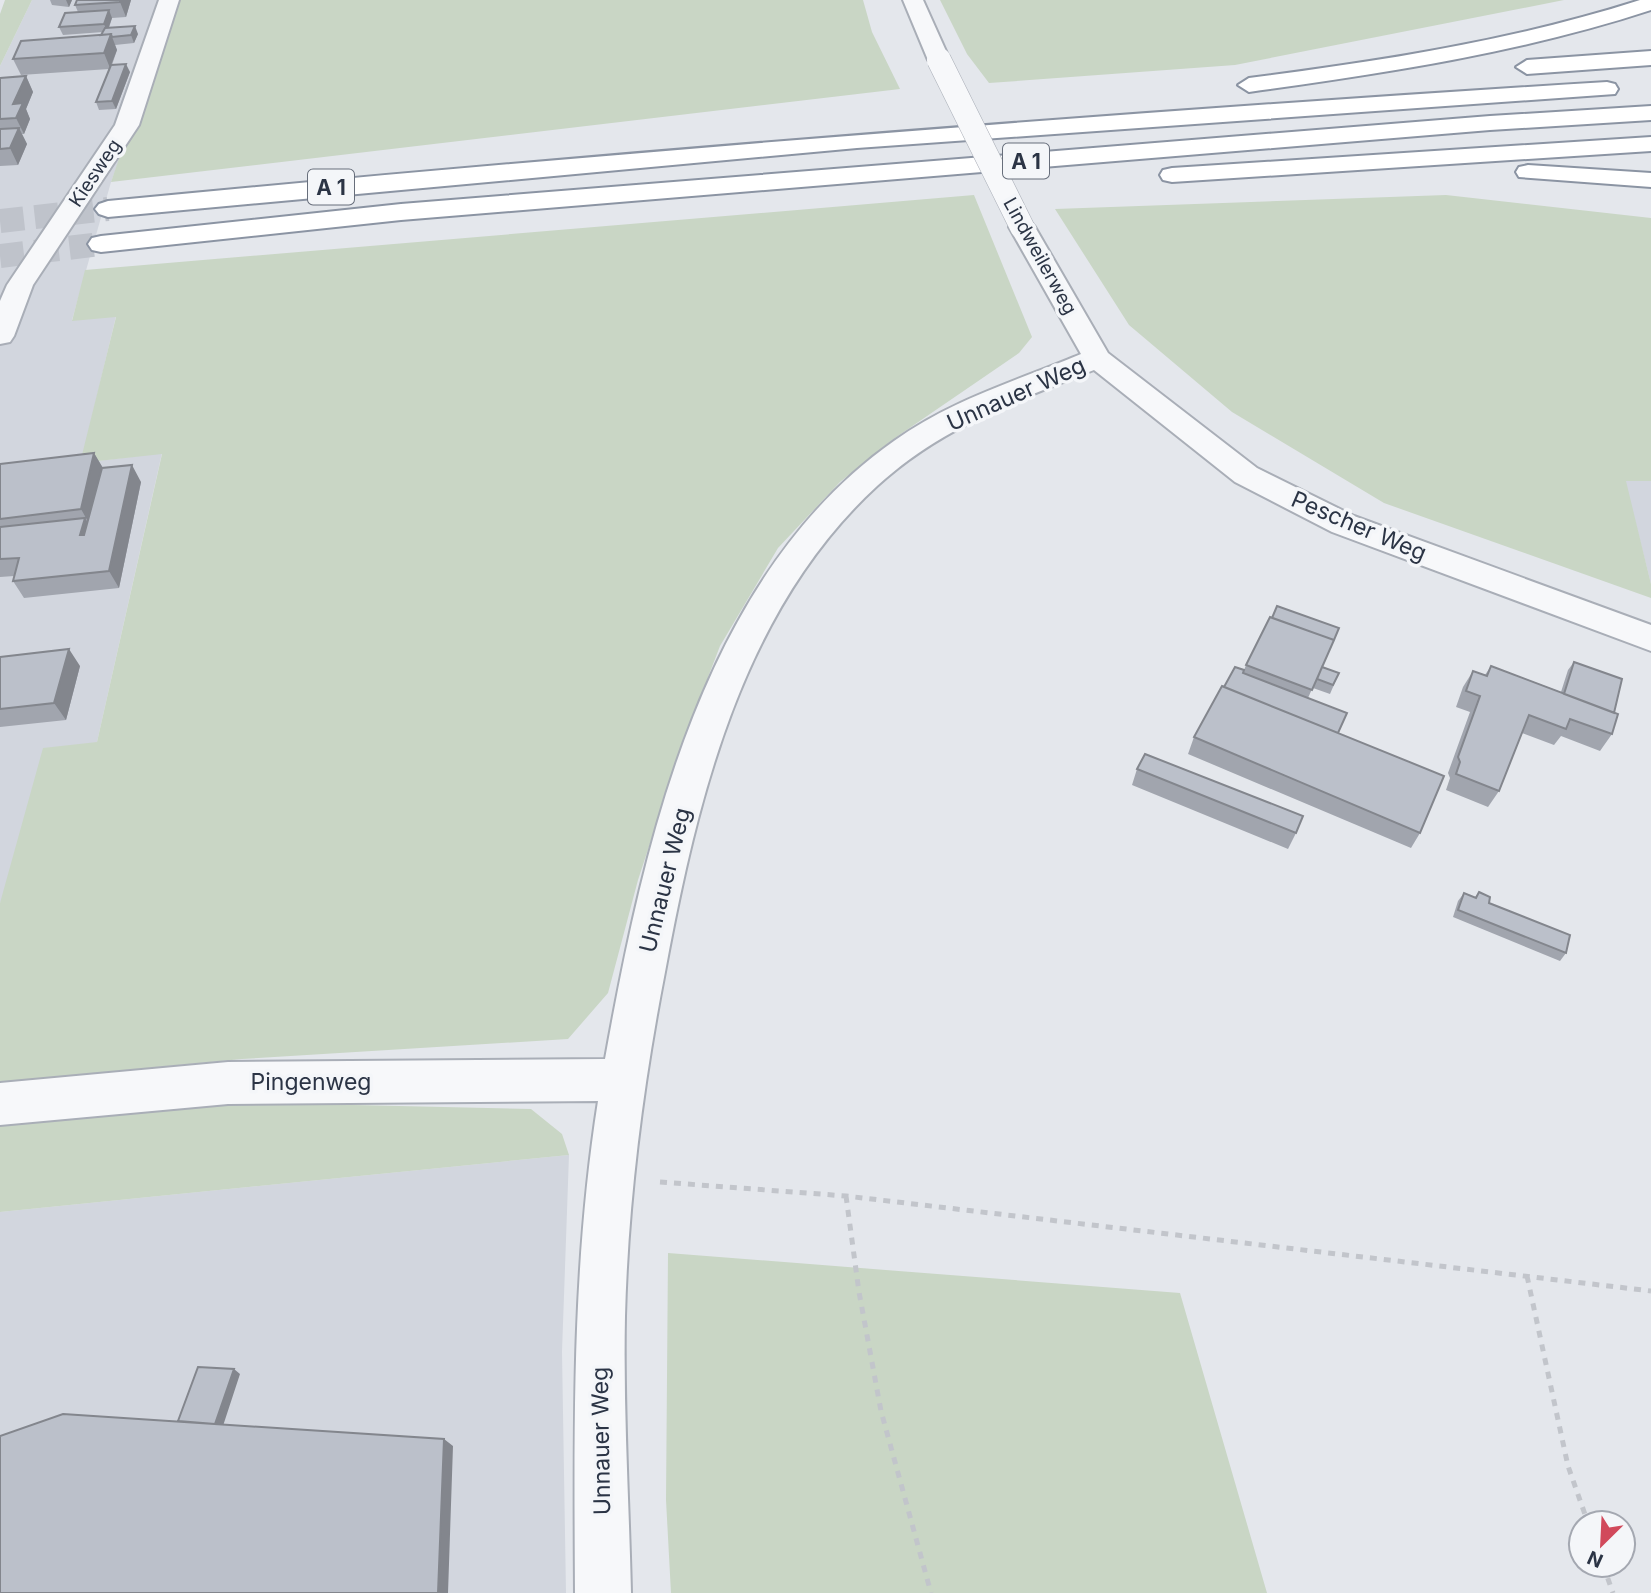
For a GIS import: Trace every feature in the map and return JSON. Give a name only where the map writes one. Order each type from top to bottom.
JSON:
[{"type":"highway","points":[[1249,85],[1492,48],[1596,22],[1651,3]]},
{"type":"highway","points":[[1222,87],[1651,58]]},
{"type":"highway","name":"A 1","points":[[108,209],[554,164],[1328,105],[1624,88]]},
{"type":"highway","points":[[937,111],[992,106]]},
{"type":"highway","name":"A 1","points":[[101,244],[401,212],[1490,122],[1651,113]]},
{"type":"highway","points":[[554,164],[814,122]]},
{"type":"highway","points":[[1149,176],[1651,144]]},
{"type":"highway","points":[[1204,173],[1390,167],[1651,180]]},
{"type":"highway","points":[[401,212],[555,214],[1093,180]]},
{"type":"street","name":"Kiesweg","points":[[0,336],[20,285],[127,124],[169,0]]},
{"type":"street","name":"Lindweilerweg","points":[[913,0],[939,60],[1022,227],[1097,358]]},
{"type":"street","name":"Pescher Weg","points":[[1097,358],[1246,475],[1343,524],[1651,638]]},
{"type":"street","name":"Unnauer Weg","points":[[603,1593],[599,1359],[610,1176],[622,1080],[661,878],[704,738],[743,644],[797,556],[852,492],[903,449],[964,412],[1097,358]]},
{"type":"street","name":"Pingenweg","points":[[0,1104],[228,1083],[622,1080]]},
{"type":"path","points":[[610,1176],[846,1196],[1651,1292]]},
{"type":"path","points":[[846,1196],[859,1292],[881,1410],[931,1593]]},
{"type":"path","points":[[1527,1276],[1568,1466],[1583,1509]]},
{"type":"shaded area","points":[[32,0],[160,0],[131,128],[111,182],[72,320],[116,316],[81,463],[162,453],[97,742],[0,903],[0,66]]},
{"type":"shaded area","points":[[1625,481],[1651,481],[1651,584]]},
{"type":"shaded area","points":[[569,1155],[562,1352],[566,1593],[0,1593],[0,1212]]},
{"type":"green space","points":[[5,0],[32,0],[0,66],[0,14]]},
{"type":"green space","points":[[173,0],[863,0],[872,32],[900,89],[111,182]]},
{"type":"green space","points":[[940,0],[1564,0],[1235,65],[989,83],[967,54]]},
{"type":"green space","points":[[974,195],[1032,337],[1019,353],[892,440],[840,482],[778,548],[720,646],[685,737],[638,880],[608,993],[568,1039],[242,1059],[0,1082],[0,903],[43,748],[97,742],[162,454],[80,463],[116,317],[72,321],[85,270]]},
{"type":"green space","points":[[1446,195],[1651,218],[1651,481],[1626,481],[1651,584],[1651,598],[1384,503],[1232,412],[1129,325],[1055,209]]},
{"type":"green space","points":[[223,1102],[531,1109],[562,1134],[569,1155],[0,1212],[0,1123]]},
{"type":"green space","points":[[668,1253],[1180,1293],[1267,1593],[671,1593],[666,1500]]},
{"type":"building","points":[[77,0],[120,0],[120,2],[75,5]]},
{"type":"building","points":[[109,10],[104,24],[59,27],[65,13]]},
{"type":"building","points":[[135,26],[131,35],[101,35],[105,28]]},
{"type":"building","points":[[111,34],[104,53],[13,59],[21,41]]},
{"type":"building","points":[[126,64],[112,101],[96,102],[111,65]]},
{"type":"building","points":[[26,76],[13,104],[23,103],[16,118],[0,119],[0,78]]},
{"type":"building","points":[[19,128],[10,148],[0,149],[0,129]]},
{"type":"building","points":[[94,453],[81,509],[0,519],[0,464]]},
{"type":"building","points":[[132,465],[109,571],[13,581],[19,558],[0,559],[0,527],[85,518],[80,535],[84,535],[102,468]]},
{"type":"building","points":[[1277,606],[1339,628],[1334,640],[1272,618]]},
{"type":"building","points":[[1270,617],[1334,640],[1312,690],[1246,665]]},
{"type":"building","points":[[69,649],[54,703],[0,709],[0,657]]},
{"type":"building","points":[[1574,662],[1622,679],[1614,713],[1564,694]]},
{"type":"building","points":[[1491,666],[1618,714],[1612,734],[1570,719],[1566,729],[1529,715],[1499,791],[1456,774],[1460,762],[1458,757],[1480,696],[1466,691],[1473,671],[1487,676]]},
{"type":"building","points":[[1235,667],[1244,670],[1243,673],[1347,713],[1338,733],[1224,687]]},
{"type":"building","points":[[1322,667],[1339,673],[1333,685],[1317,679]]},
{"type":"building","points":[[1222,686],[1444,776],[1420,833],[1194,737]]},
{"type":"building","points":[[1145,754],[1303,816],[1296,833],[1137,769]]},
{"type":"building","points":[[1479,892],[1490,897],[1489,903],[1570,935],[1566,953],[1458,910],[1464,893],[1476,898]]},
{"type":"building","points":[[198,1367],[234,1369],[215,1424],[178,1421]]},
{"type":"building","points":[[63,1414],[444,1439],[438,1593],[0,1593],[0,1436]]},
{"type":"tunnel","points":[[0,221],[108,209]]},
{"type":"tunnel","points":[[0,256],[101,244]]}]
